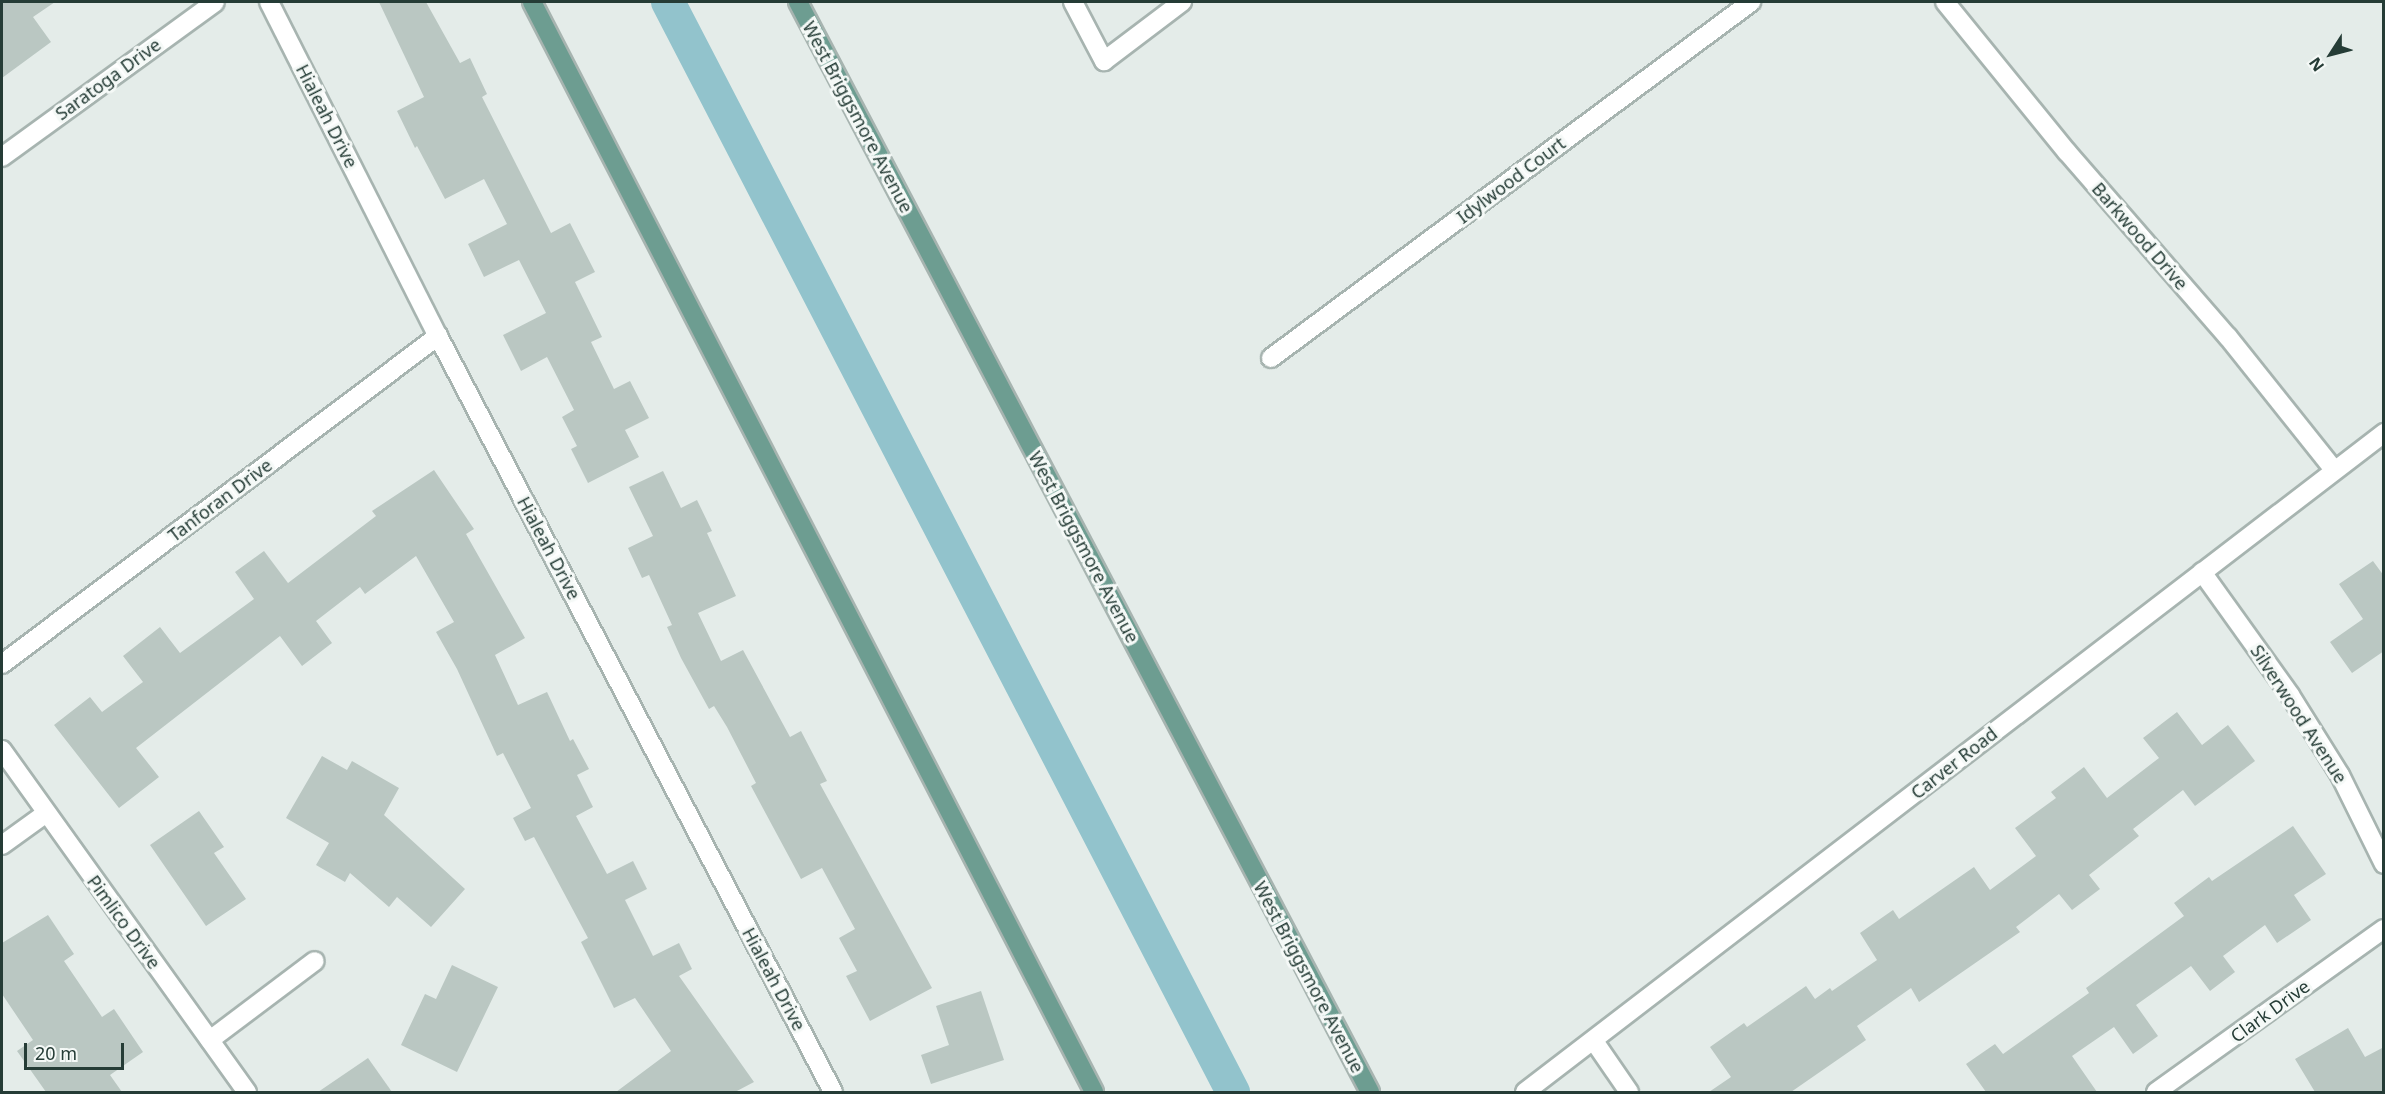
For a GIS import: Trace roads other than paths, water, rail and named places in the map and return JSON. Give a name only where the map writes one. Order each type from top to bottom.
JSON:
[{"type":"main road","points":[[532,2],[1094,1092]]},
{"type":"main road","name":"West Briggsmore Avenue","points":[[798,2],[1370,1092]]},
{"type":"street","name":"Saratoga Drive","points":[[2,157],[215,2]]},
{"type":"street","name":"Hialeah Drive","points":[[269,2],[438,336],[833,1092]]},
{"type":"street","points":[[1073,2],[1104,61],[1182,2]]},
{"type":"street","name":"Idylwood Court","points":[[1271,358],[1751,2]]},
{"type":"street","name":"Barkwood Drive","points":[[1945,2],[2067,152],[2228,337],[2334,470]]},
{"type":"street","name":"Tanforan Drive","points":[[2,664],[438,336]]},
{"type":"street","name":"Carver Road","points":[[1525,1092],[2384,433]]},
{"type":"street","name":"Silverwood Avenue","points":[[2202,572],[2290,694],[2340,775],[2384,864]]},
{"type":"street","name":"Pimlico Drive","points":[[2,750],[45,814],[247,1092]]},
{"type":"street","points":[[2,845],[45,814]]},
{"type":"street","name":"Clark Drive","points":[[2156,1092],[2384,929]]},
{"type":"street","points":[[210,1040],[315,961]]},
{"type":"street","points":[[1594,1041],[1629,1092]]},
{"type":"waterway","points":[[668,2],[1233,1092]]}]
